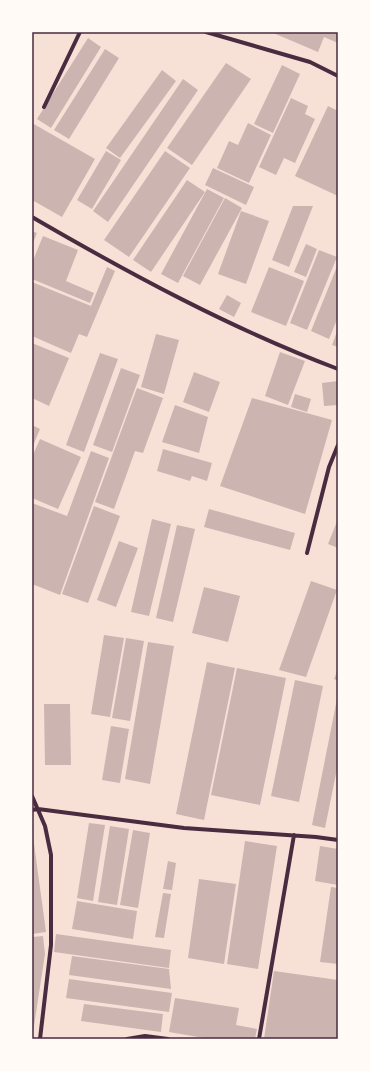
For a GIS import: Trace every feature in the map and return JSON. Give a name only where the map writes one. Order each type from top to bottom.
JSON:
[{"type":"street","points":[[44,107],[80,32]]},
{"type":"street","points":[[206,32],[310,62],[338,76]]},
{"type":"street","points":[[32,217],[82,246],[229,323],[338,369]]},
{"type":"street","points":[[307,554],[329,468],[338,445]]},
{"type":"street","points":[[32,796],[45,826],[51,855],[51,946],[40,1039]]},
{"type":"street","points":[[32,810],[38,809],[184,828],[294,835],[338,840]]},
{"type":"street","points":[[259,1039],[294,835]]},
{"type":"street","points":[[127,1039],[144,1036],[168,1039]]},
{"type":"building","points":[[271,32],[338,32],[338,43],[324,37],[318,52]]},
{"type":"building","points":[[88,38],[101,47],[51,128],[37,119]]},
{"type":"building","points":[[105,49],[119,58],[69,139],[54,130]]},
{"type":"building","points":[[226,63],[251,79],[192,165],[167,148]]},
{"type":"building","points":[[282,65],[300,74],[273,133],[254,124]]},
{"type":"building","points":[[162,70],[176,81],[120,158],[106,148]]},
{"type":"building","points":[[183,79],[198,90],[108,222],[93,211]]},
{"type":"building","points":[[291,98],[308,106],[305,114],[315,119],[295,163],[284,158],[276,175],[259,167]]},
{"type":"building","points":[[328,106],[338,111],[338,196],[295,176]]},
{"type":"building","points":[[32,123],[95,159],[62,217],[32,200]]},
{"type":"building","points":[[248,123],[271,135],[249,183],[217,168],[229,141],[238,145]]},
{"type":"building","points":[[106,151],[121,160],[92,209],[77,200]]},
{"type":"building","points":[[165,151],[190,168],[129,257],[104,240]]},
{"type":"building","points":[[213,168],[254,187],[246,205],[205,185]]},
{"type":"building","points":[[187,180],[205,192],[151,272],[133,260]]},
{"type":"building","points":[[207,189],[224,198],[178,283],[161,274]]},
{"type":"building","points":[[225,198],[242,208],[200,285],[183,276]]},
{"type":"building","points":[[293,206],[313,206],[289,267],[272,260]]},
{"type":"building","points":[[241,211],[269,221],[246,284],[218,274]]},
{"type":"building","points":[[32,231],[37,233],[32,245]]},
{"type":"building","points":[[43,236],[78,250],[66,281],[94,293],[90,303],[32,279],[32,263]]},
{"type":"building","points":[[306,244],[317,249],[306,277],[294,272]]},
{"type":"building","points":[[319,250],[337,257],[307,330],[290,323]]},
{"type":"building","points":[[338,264],[338,317],[329,339],[311,331]]},
{"type":"building","points":[[107,267],[115,271],[87,337],[79,334],[71,353],[32,336],[32,282],[91,306]]},
{"type":"building","points":[[269,267],[304,281],[286,326],[251,312]]},
{"type":"building","points":[[227,295],[241,303],[234,317],[219,309]]},
{"type":"building","points":[[338,329],[338,347],[332,345]]},
{"type":"building","points":[[156,334],[179,340],[164,394],[141,387]]},
{"type":"building","points":[[32,343],[69,358],[49,406],[32,398]]},
{"type":"building","points":[[280,352],[305,361],[288,405],[265,396]]},
{"type":"building","points":[[100,353],[118,359],[84,452],[66,445]]},
{"type":"building","points":[[121,368],[140,375],[112,452],[93,445]]},
{"type":"building","points":[[194,372],[220,382],[209,412],[183,402]]},
{"type":"building","points":[[338,381],[338,405],[324,406],[322,383]]},
{"type":"building","points":[[137,388],[163,398],[143,453],[135,451],[114,509],[95,502]]},
{"type":"building","points":[[295,394],[311,399],[307,412],[291,407]]},
{"type":"building","points":[[252,398],[332,420],[305,514],[220,486]]},
{"type":"building","points":[[175,405],[208,417],[199,453],[162,442]]},
{"type":"building","points":[[32,425],[40,429],[32,448]]},
{"type":"building","points":[[40,439],[81,457],[58,509],[32,498],[32,457]]},
{"type":"building","points":[[163,449],[212,463],[207,481],[192,476],[190,481],[157,471]]},
{"type":"building","points":[[91,451],[109,458],[60,595],[32,584],[32,503],[67,516]]},
{"type":"building","points":[[94,506],[120,516],[88,603],[62,594]]},
{"type":"building","points":[[209,509],[295,533],[290,550],[204,527]]},
{"type":"building","points":[[152,519],[171,524],[149,616],[131,612]]},
{"type":"building","points":[[338,519],[338,548],[328,544]]},
{"type":"building","points":[[177,525],[195,529],[173,622],[156,618]]},
{"type":"building","points":[[119,541],[138,548],[116,607],[97,600]]},
{"type":"building","points":[[311,581],[337,590],[306,677],[279,670]]},
{"type":"building","points":[[204,587],[240,596],[228,642],[192,633]]},
{"type":"building","points":[[104,635],[124,638],[110,717],[91,714]]},
{"type":"building","points":[[126,638],[144,641],[130,721],[112,718]]},
{"type":"building","points":[[148,642],[174,646],[150,784],[125,779]]},
{"type":"building","points":[[207,662],[235,668],[204,820],[176,814]]},
{"type":"building","points":[[237,668],[286,678],[260,805],[211,795]]},
{"type":"building","points":[[338,669],[338,681],[334,679]]},
{"type":"building","points":[[295,680],[323,686],[299,802],[271,796]]},
{"type":"building","points":[[337,699],[338,764],[325,828],[312,825]]},
{"type":"building","points":[[44,704],[70,704],[71,765],[45,765]]},
{"type":"building","points":[[111,726],[129,729],[120,783],[102,780]]},
{"type":"building","points":[[89,823],[105,825],[93,901],[77,898]]},
{"type":"building","points":[[110,826],[129,829],[117,905],[98,902]]},
{"type":"building","points":[[32,829],[46,932],[32,934]]},
{"type":"building","points":[[133,830],[150,833],[138,908],[120,905]]},
{"type":"building","points":[[245,841],[277,846],[258,969],[227,964]]},
{"type":"building","points":[[320,846],[338,849],[338,885],[315,881]]},
{"type":"building","points":[[168,861],[176,863],[172,890],[163,889]]},
{"type":"building","points":[[199,879],[236,884],[224,964],[188,958]]},
{"type":"building","points":[[331,887],[338,888],[338,964],[320,962]]},
{"type":"building","points":[[163,893],[171,894],[164,938],[155,937]]},
{"type":"building","points":[[77,901],[137,911],[133,939],[72,929]]},
{"type":"building","points":[[56,934],[171,950],[169,968],[54,952]]},
{"type":"building","points":[[43,936],[45,954],[32,1039],[32,937]]},
{"type":"building","points":[[72,956],[169,969],[171,989],[69,975]]},
{"type":"building","points":[[274,971],[338,980],[338,1039],[264,1039]]},
{"type":"building","points":[[69,979],[172,993],[169,1012],[66,998]]},
{"type":"building","points":[[175,998],[239,1008],[236,1025],[257,1029],[255,1039],[210,1039],[169,1032]]},
{"type":"building","points":[[84,1004],[163,1014],[161,1032],[81,1021]]}]
